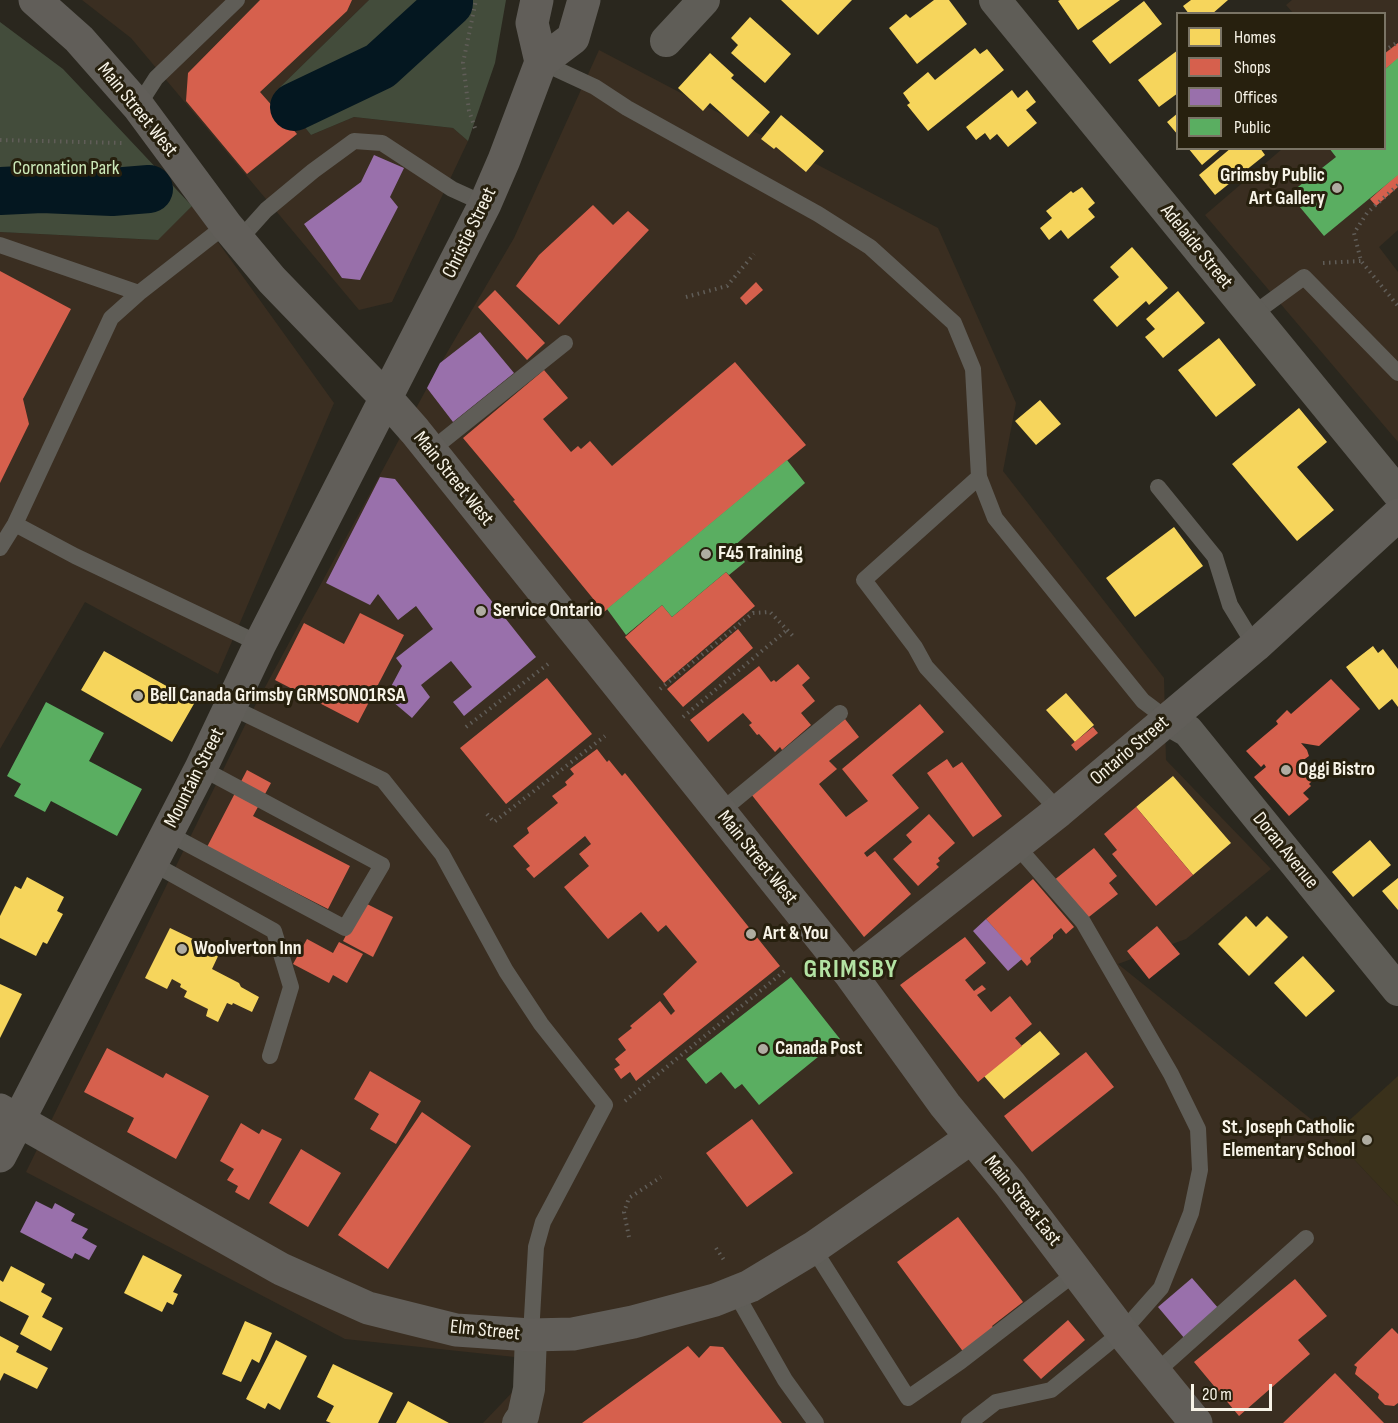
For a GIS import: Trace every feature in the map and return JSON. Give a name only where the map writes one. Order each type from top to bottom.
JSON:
[{"type":"main road","name":"Main Street West","points":[[35,0],[79,39],[138,106],[232,232],[272,280],[386,398],[430,450],[852,975]]},
{"type":"main road","points":[[537,0],[532,22],[541,62],[573,38],[584,0]]},
{"type":"main road","name":"Christie Street","points":[[386,398],[485,204],[541,62]]},
{"type":"main road","name":"Mountain Street","points":[[0,1156],[9,1115],[152,863],[201,768],[260,644],[386,398]]},
{"type":"main road","name":"Ontario Street","points":[[852,975],[1059,811],[1255,646],[1398,515]]},
{"type":"main road","name":"Main Street East","points":[[852,975],[971,1138],[1010,1184],[1122,1332],[1196,1423]]},
{"type":"main road","name":"Elm Street","points":[[9,1115],[281,1269],[368,1308],[456,1330],[531,1335],[573,1334],[633,1322],[715,1300],[750,1286],[813,1248],[971,1138]]},
{"type":"street","points":[[666,41],[704,0]]},
{"type":"street","name":"Adelaide Street","points":[[995,0],[1398,493]]},
{"type":"street","name":"Doran Avenue","points":[[1167,719],[1188,731],[1398,990]]},
{"type":"street","points":[[518,1423],[523,1416],[529,1389],[531,1335]]},
{"type":"lane","points":[[138,106],[156,78],[237,0]]},
{"type":"lane","points":[[541,62],[596,87],[627,108],[818,214],[870,247],[954,323],[973,369],[979,477],[995,518],[1143,700],[1167,719]]},
{"type":"lane","points":[[0,548],[15,524],[111,318],[139,293],[266,210],[354,141],[382,143],[452,189],[485,204]]},
{"type":"lane","points":[[0,245],[139,293]]},
{"type":"lane","points":[[1252,315],[1304,278],[1398,373]]},
{"type":"lane","points":[[430,450],[566,343]]},
{"type":"lane","points":[[979,477],[864,580],[915,646],[926,667],[1059,811]]},
{"type":"lane","points":[[1158,487],[1215,557],[1230,605],[1255,646]]},
{"type":"lane","points":[[15,524],[75,556],[260,644]]},
{"type":"lane","points":[[231,707],[383,780],[442,854],[506,971],[541,1024],[605,1105],[543,1222],[536,1247],[531,1335]]},
{"type":"lane","points":[[720,812],[840,713]]},
{"type":"lane","points":[[167,832],[345,928],[382,865],[201,768]]},
{"type":"lane","points":[[969,1423],[996,1402],[1051,1390],[1122,1332],[1161,1288],[1191,1213],[1200,1170],[1198,1129],[1171,1074],[1083,922],[1016,845]]},
{"type":"lane","points":[[152,863],[274,931],[291,987],[270,1056]]},
{"type":"lane","points":[[1155,1373],[1306,1238]]},
{"type":"lane","points":[[813,1248],[908,1398],[960,1362],[1078,1271]]},
{"type":"lane","points":[[735,1292],[785,1380],[816,1423]]},
{"type":"path","points":[[475,128],[469,111],[463,63],[476,0]]},
{"type":"path","points":[[0,140],[123,143]]},
{"type":"path","points":[[1398,185],[1367,213],[1354,233],[1361,261],[1398,306]]},
{"type":"path","points":[[686,297],[727,286],[754,254]]},
{"type":"path","points":[[659,690],[753,613],[770,612],[793,636]]},
{"type":"path","points":[[683,717],[787,630]]},
{"type":"path","points":[[466,728],[548,664]]},
{"type":"path","points":[[487,814],[494,822],[605,736]]},
{"type":"path","points":[[620,1105],[787,969]]},
{"type":"path","points":[[629,1237],[624,1212],[629,1198],[661,1177]]},
{"type":"path","points":[[716,1248],[724,1260]]},
{"type":"shaded area","points":[[82,0],[369,0],[276,91],[311,135],[354,117],[453,128],[468,141],[392,302],[359,310],[131,38]]},
{"type":"shaded area","points":[[1292,0],[1398,0],[1398,230],[1379,247],[1398,272],[1398,442],[1205,215],[1281,150],[1386,150],[1386,12],[1292,12],[1286,5]]},
{"type":"shaded area","points":[[599,50],[938,228],[1016,403],[1003,471],[1164,678],[1166,760],[1271,869],[1186,939],[1118,964],[1332,1136],[1398,1206],[1398,1423],[483,1423],[543,1360],[345,1339],[26,1172],[250,715],[434,375],[514,238]]},
{"type":"shaded area","points":[[192,206],[334,403],[218,674],[85,602],[0,749],[0,232],[157,240]]},
{"type":"shaded area","name":"St. Joseph Catholic Elementary School","points":[[1398,1076],[1398,1206],[1332,1136]]},
{"type":"green space","points":[[369,0],[506,0],[495,63],[468,141],[453,128],[354,117],[311,135],[276,91]]},
{"type":"green space","name":"Coronation Park","points":[[0,22],[63,69],[192,206],[158,240],[0,232]]},
{"type":"building: Homes","points":[[781,0],[852,0],[818,35]]},
{"type":"building: Homes","points":[[934,0],[949,0],[967,24],[917,64],[889,28],[906,14],[910,18]]},
{"type":"building: Homes","points":[[1120,0],[1078,30],[1058,1]]},
{"type":"building: Homes","points":[[1191,0],[1228,0],[1214,12],[1188,12],[1183,6]]},
{"type":"building: Homes","points":[[1144,1],[1162,24],[1110,64],[1092,41]]},
{"type":"building: Homes","points":[[750,17],[791,54],[765,83],[731,53],[738,45],[731,38]]},
{"type":"building: Homes","points":[[975,48],[980,54],[987,49],[1004,70],[928,131],[907,105],[910,103],[903,93],[928,72],[935,80]]},
{"type":"building: Homes","points":[[1176,52],[1176,94],[1159,107],[1138,80]]},
{"type":"building: Homes","points":[[710,53],[734,75],[731,78],[770,112],[748,137],[710,103],[703,111],[678,88]]},
{"type":"building: Homes","points":[[1012,90],[1018,98],[1027,90],[1036,102],[1026,110],[1037,123],[1008,147],[997,134],[990,140],[985,133],[976,140],[966,127]]},
{"type":"building: Homes","points":[[781,115],[824,151],[806,172],[776,147],[774,149],[761,139]]},
{"type":"building: Homes","points":[[1176,115],[1176,133],[1167,122]]},
{"type":"building: Homes","points":[[1190,150],[1220,150],[1202,165]]},
{"type":"building: Homes","points":[[1229,150],[1261,150],[1265,155],[1215,195],[1199,175]]},
{"type":"building: Homes","points":[[1082,187],[1095,203],[1088,209],[1095,217],[1068,239],[1061,230],[1049,240],[1040,228],[1052,218],[1046,211],[1071,191],[1073,193]]},
{"type":"building: Homes","points":[[1132,247],[1168,288],[1149,305],[1146,301],[1117,327],[1093,300],[1119,277],[1110,267]]},
{"type":"building: Homes","points":[[1178,291],[1205,323],[1163,358],[1145,337],[1155,329],[1146,319]]},
{"type":"building: Homes","points":[[1219,338],[1256,385],[1216,417],[1178,370]]},
{"type":"building: Homes","points":[[1040,400],[1061,424],[1036,445],[1015,421]]},
{"type":"building: Homes","points":[[1299,408],[1327,442],[1297,467],[1334,510],[1297,541],[1232,464]]},
{"type":"building: Homes","points":[[1174,527],[1203,566],[1135,617],[1106,578]]},
{"type":"building: Homes","points":[[1373,646],[1378,653],[1383,649],[1398,669],[1398,707],[1392,699],[1379,710],[1346,667]]},
{"type":"building: Homes","name":"Bell Canada Grimsby GRMSON01RSA","points":[[104,651],[195,702],[172,742],[81,690]]},
{"type":"building: Homes","points":[[1066,693],[1094,725],[1075,742],[1046,710]]},
{"type":"building: Homes","points":[[1173,776],[1231,843],[1193,875],[1136,807]]},
{"type":"building: Homes","points":[[1370,840],[1391,865],[1353,897],[1332,872]]},
{"type":"building: Homes","points":[[27,877],[64,897],[57,911],[63,914],[47,944],[43,942],[36,956],[0,938],[0,916],[15,886],[21,889]]},
{"type":"building: Homes","points":[[1398,878],[1398,910],[1382,891]]},
{"type":"building: Homes","points":[[1246,916],[1256,927],[1267,916],[1288,937],[1249,976],[1218,944]]},
{"type":"building: Homes","points":[[170,928],[220,952],[212,969],[259,997],[252,1012],[233,1003],[232,1005],[227,1003],[218,1022],[206,1016],[208,1009],[184,997],[187,991],[180,987],[181,984],[172,979],[167,989],[145,978]]},
{"type":"building: Homes","points":[[1303,956],[1335,991],[1306,1017],[1274,983]]},
{"type":"building: Homes","points":[[0,984],[22,994],[0,1038]]},
{"type":"building: Homes","points":[[1040,1031],[1060,1054],[1004,1099],[984,1076]]},
{"type":"building: Homes","points":[[143,1255],[182,1275],[173,1292],[178,1294],[173,1305],[167,1302],[162,1312],[124,1293]]},
{"type":"building: Homes","points":[[11,1266],[45,1284],[41,1292],[52,1298],[42,1317],[63,1328],[51,1351],[20,1334],[29,1316],[0,1301],[0,1280],[3,1282]]},
{"type":"building: Homes","points":[[245,1321],[272,1333],[259,1363],[252,1359],[241,1382],[222,1374]]},
{"type":"building: Homes","points":[[0,1336],[19,1346],[16,1352],[48,1368],[37,1389],[4,1373],[0,1381]]},
{"type":"building: Homes","points":[[276,1340],[307,1356],[280,1410],[268,1403],[265,1409],[246,1399]]},
{"type":"building: Homes","points":[[333,1364],[393,1393],[378,1423],[331,1423],[326,1421],[334,1406],[317,1397]]},
{"type":"building: Homes","points":[[408,1401],[449,1423],[396,1423]]},
{"type":"building: Shops","points":[[260,0],[352,0],[347,11],[260,92],[297,134],[247,174],[186,101],[188,73]]},
{"type":"building: Shops","points":[[1398,43],[1398,59],[1386,68],[1386,52]]},
{"type":"building: Shops","points":[[1398,174],[1398,187],[1376,206],[1370,199]]},
{"type":"building: Shops","points":[[593,205],[613,225],[628,211],[649,230],[559,325],[516,286],[539,255]]},
{"type":"building: Shops","points":[[0,271],[71,309],[23,399],[29,424],[0,483]]},
{"type":"building: Shops","points":[[756,282],[763,290],[746,305],[740,298]]},
{"type":"building: Shops","points":[[495,290],[545,343],[527,360],[478,307]]},
{"type":"building: Shops","points":[[735,362],[806,445],[604,612],[463,438],[544,370],[568,398],[543,419],[571,452],[578,446],[581,449],[590,441],[612,466]]},
{"type":"building: Shops","points":[[726,572],[755,606],[664,683],[625,637],[662,605],[672,617]]},
{"type":"building: Shops","points":[[360,613],[404,635],[358,723],[275,680],[304,623],[344,644]]},
{"type":"building: Shops","points":[[738,629],[753,648],[683,707],[667,689]]},
{"type":"building: Shops","points":[[798,664],[810,678],[802,685],[815,701],[801,713],[811,725],[782,750],[780,747],[775,752],[759,734],[757,735],[749,725],[752,723],[743,713],[708,742],[690,720],[759,666],[771,682],[774,680],[776,682]]},
{"type":"building: Shops","points":[[547,678],[592,734],[506,804],[460,748]]},
{"type":"building: Shops","points":[[1331,679],[1360,709],[1319,746],[1301,743],[1309,756],[1302,761],[1312,773],[1309,775],[1313,780],[1309,784],[1311,786],[1303,793],[1309,799],[1289,816],[1254,777],[1266,767],[1264,764],[1261,767],[1246,751],[1278,724],[1276,721],[1287,710],[1291,714]]},
{"type":"building: Shops","points":[[920,704],[944,732],[892,775],[919,808],[864,853],[867,857],[875,851],[911,894],[864,937],[751,794],[845,719],[859,737],[829,761],[837,769],[819,784],[846,817],[868,801],[842,769]]},
{"type":"building: Shops","points":[[1093,727],[1098,733],[1076,751],[1071,745]]},
{"type":"building: Shops","points":[[597,749],[622,776],[625,773],[780,966],[636,1081],[630,1072],[621,1079],[614,1069],[620,1065],[615,1059],[626,1050],[618,1039],[660,1001],[671,1015],[675,1011],[663,994],[697,962],[666,925],[658,932],[641,912],[608,939],[564,887],[589,866],[579,854],[591,844],[585,836],[534,878],[526,869],[530,866],[513,846],[529,833],[527,828],[558,803],[552,796],[567,785],[565,782],[574,774],[570,769]]},
{"type":"building: Shops","points":[[947,759],[953,768],[962,762],[1002,816],[973,837],[927,773]]},
{"type":"building: Shops","points":[[247,770],[271,783],[253,816],[350,866],[328,909],[207,847]]},
{"type":"building: Shops","points":[[1136,807],[1193,875],[1156,906],[1112,854],[1117,850],[1104,834]]},
{"type":"building: Shops","points":[[929,814],[955,843],[938,858],[940,861],[936,864],[939,867],[918,886],[893,859],[912,842],[906,835]]},
{"type":"building: Shops","points":[[1094,848],[1117,876],[1109,883],[1118,894],[1085,920],[1053,881]]},
{"type":"building: Shops","points":[[1033,879],[1074,927],[1066,934],[1061,928],[1030,958],[1031,962],[1027,966],[986,919]]},
{"type":"building: Shops","points":[[363,902],[393,917],[373,957],[343,941]]},
{"type":"building: Shops","points":[[1157,926],[1180,954],[1149,979],[1127,951]]},
{"type":"building: Shops","points":[[965,937],[986,963],[965,980],[974,991],[982,985],[986,989],[977,995],[991,1012],[1010,996],[1032,1024],[1015,1038],[1022,1046],[978,1082],[900,985]]},
{"type":"building: Shops","points":[[307,939],[333,953],[339,942],[363,954],[347,983],[333,975],[329,983],[293,964]]},
{"type":"building: Shops","points":[[107,1048],[163,1078],[166,1073],[209,1096],[176,1159],[127,1132],[134,1118],[84,1092]]},
{"type":"building: Shops","points":[[1086,1052],[1114,1087],[1032,1152],[1004,1116]]},
{"type":"building: Shops","points":[[370,1071],[421,1101],[396,1144],[370,1129],[379,1114],[354,1099]]},
{"type":"building: Shops","points":[[422,1112],[471,1146],[388,1269],[338,1235]]},
{"type":"building: Shops","points":[[752,1119],[793,1173],[747,1207],[706,1153]]},
{"type":"building: Shops","points":[[241,1123],[259,1134],[262,1129],[282,1139],[249,1200],[235,1192],[238,1186],[227,1180],[234,1169],[220,1161]]},
{"type":"building: Shops","points":[[301,1149],[341,1173],[308,1227],[269,1203]]},
{"type":"building: Shops","points":[[958,1217],[1023,1302],[992,1326],[1001,1338],[970,1361],[897,1262]]},
{"type":"building: Shops","points":[[1295,1279],[1327,1316],[1298,1340],[1310,1354],[1239,1416],[1194,1362]]},
{"type":"building: Shops","points":[[1068,1320],[1085,1340],[1041,1379],[1023,1360]]},
{"type":"building: Shops","points":[[1392,1328],[1398,1334],[1398,1403],[1394,1406],[1385,1405],[1378,1398],[1379,1394],[1355,1374],[1357,1367],[1354,1365]]},
{"type":"building: Shops","points":[[688,1346],[699,1358],[710,1346],[723,1347],[782,1423],[582,1423]]},
{"type":"building: Shops","points":[[1335,1373],[1384,1423],[1283,1423]]},
{"type":"building: Offices","points":[[374,155],[404,168],[390,197],[398,207],[360,280],[342,278],[304,224],[361,182]]},
{"type":"building: Offices","points":[[480,332],[514,373],[453,422],[427,388],[440,363]]},
{"type":"building: Offices","points":[[380,477],[395,479],[536,657],[464,716],[453,702],[472,687],[451,661],[421,685],[430,697],[412,718],[386,696],[402,666],[396,658],[433,629],[416,606],[398,620],[378,594],[370,605],[326,583]]},
{"type":"building: Offices","points":[[986,919],[1022,959],[1008,971],[973,931]]},
{"type":"building: Offices","points":[[36,1201],[52,1209],[55,1203],[75,1214],[71,1221],[88,1229],[82,1238],[97,1246],[89,1260],[75,1253],[72,1259],[20,1232]]},
{"type":"building: Offices","points":[[1192,1278],[1219,1309],[1185,1339],[1158,1307]]},
{"type":"building: Public","points":[[1398,58],[1398,175],[1324,236],[1289,194],[1336,157],[1331,150],[1386,150],[1386,68]]},
{"type":"building: Public","name":"F45 Training","points":[[787,460],[805,483],[733,547],[745,562],[729,575],[726,572],[672,617],[662,605],[626,635],[607,609]]},
{"type":"building: Public","points":[[46,702],[104,733],[89,761],[142,789],[117,836],[51,801],[45,812],[14,796],[21,784],[7,776]]},
{"type":"building: Public","name":"Canada Post","points":[[791,977],[840,1039],[759,1105],[742,1084],[735,1089],[721,1072],[706,1084],[686,1059]]},
{"type":"waterway","points":[[294,107],[380,66],[449,3],[449,0]]},
{"type":"waterway","points":[[0,191],[42,189],[112,192],[149,189]]},
{"type":"place","name":"Grimsby Public Art Gallery","points":[[1337,188]]},
{"type":"place","name":"F45 Training","points":[[706,554]]},
{"type":"place","name":"Service Ontario","points":[[481,611]]},
{"type":"place","name":"Bell Canada Grimsby GRMSON01RSA","points":[[138,696]]},
{"type":"place","name":"Oggi Bistro","points":[[1286,770]]},
{"type":"place","name":"Art & You","points":[[751,934]]},
{"type":"place","name":"Woolverton Inn","points":[[182,949]]},
{"type":"place","name":"Canada Post","points":[[763,1049]]},
{"type":"place","name":"St. Joseph Catholic Elementary School","points":[[1367,1140]]},
{"type":"district","name":"GRIMSBY","points":[[851,970]]}]
